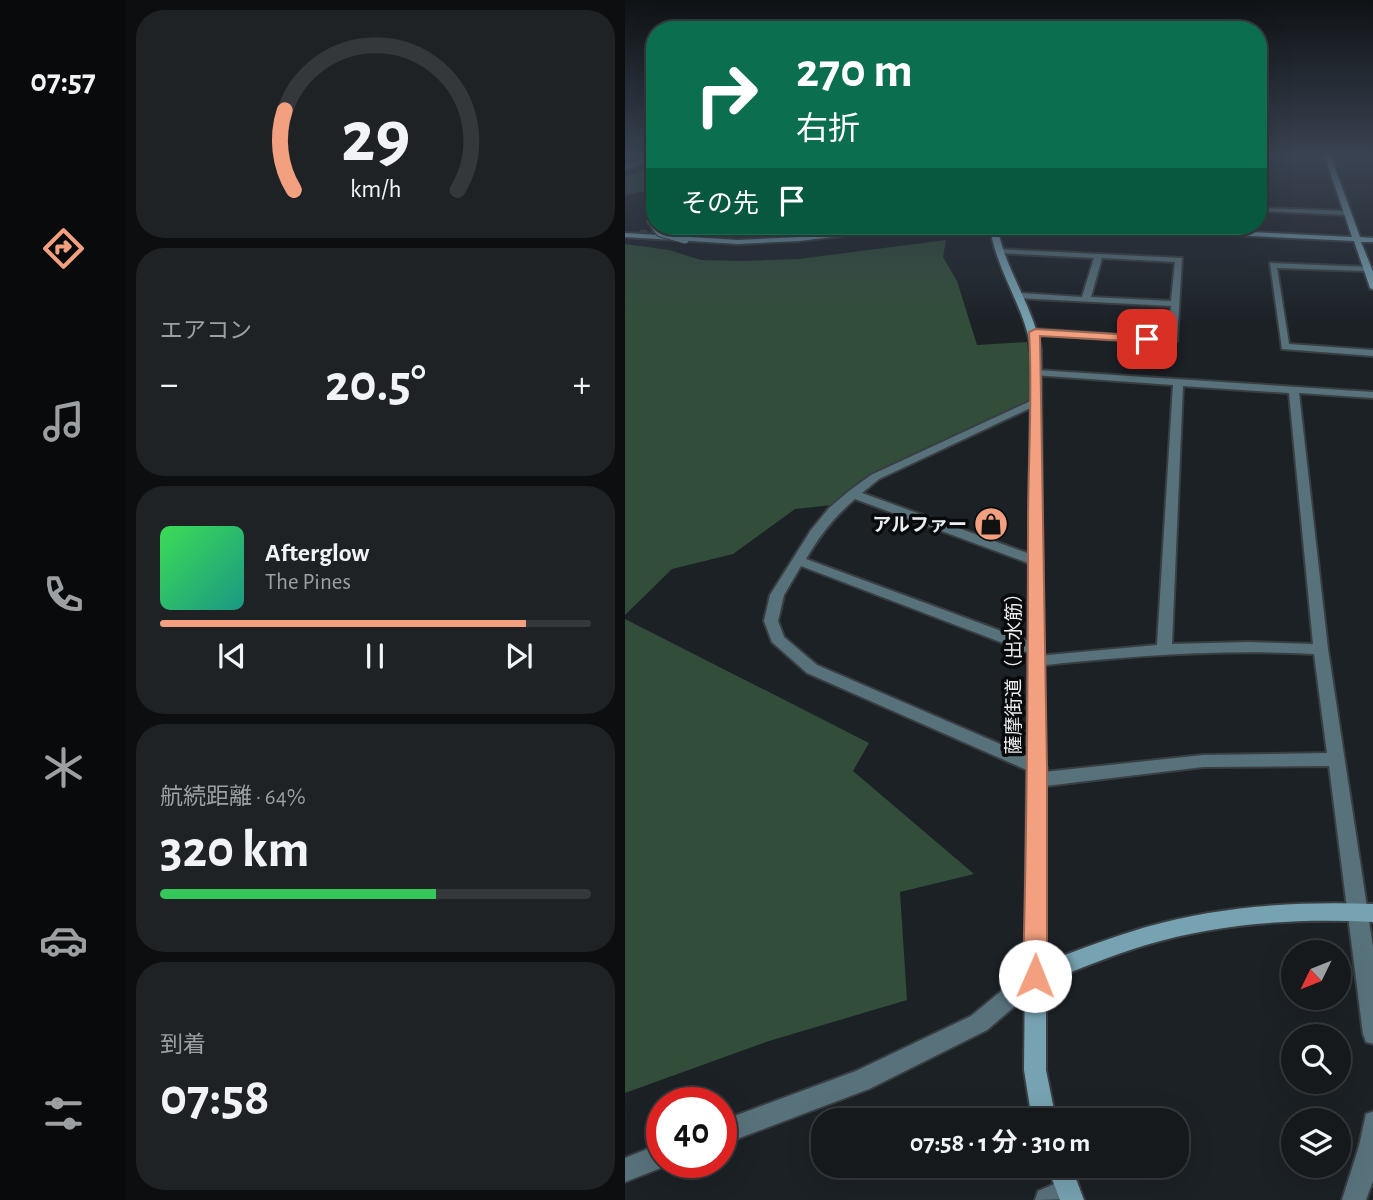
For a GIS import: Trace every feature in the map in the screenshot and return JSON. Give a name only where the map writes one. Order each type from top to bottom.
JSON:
[{"type":"street","points":[[1347,213],[1373,288]]},
{"type":"street","points":[[625,234],[640,233]]},
{"type":"street","points":[[625,234],[759,241],[826,235]]},
{"type":"street","points":[[663,235],[689,238]]},
{"type":"street","name":"薩摩街道（出水筋）","points":[[995,235],[999,251],[1035,332],[1038,774],[1035,1070],[1042,1108]]},
{"type":"street","points":[[1267,235],[1373,240]]},
{"type":"street","points":[[999,251],[1179,260],[1172,341],[1035,332]]},
{"type":"street","points":[[1086,299],[1099,256]]},
{"type":"street","points":[[1366,269],[1273,265],[1285,347],[1373,353]]},
{"type":"street","points":[[1020,296],[1175,304]]},
{"type":"street","points":[[1037,373],[1373,396]]},
{"type":"street","points":[[1164,647],[1178,383]]},
{"type":"street","points":[[1294,390],[1335,759],[1365,913],[1373,1034]]},
{"type":"street","points":[[1037,401],[875,477],[853,494],[817,530],[777,595],[771,621],[777,639],[793,656],[812,669],[1038,774],[1203,761],[1335,759]]},
{"type":"street","points":[[853,494],[1036,561]]},
{"type":"street","points":[[799,561],[1037,655],[1164,647],[1254,645],[1321,649]]},
{"type":"street","points":[[737,1127],[861,1081],[979,1023],[1035,976],[1145,936],[1187,925],[1237,918],[1365,913]]},
{"type":"street","points":[[1355,1200],[1371,1146],[1373,1122]]},
{"type":"street","points":[[625,1170],[646,1161]]},
{"type":"street","points":[[1060,1178],[1062,1197]]},
{"type":"green space","points":[[946,240],[943,257],[957,281],[977,345],[1027,342],[1035,391],[1032,400],[874,477],[832,505],[795,509],[733,554],[672,569],[625,615],[625,244],[669,250],[701,260],[742,261],[799,259]]},
{"type":"green space","points":[[625,619],[869,743],[853,771],[974,874],[900,892],[907,1000],[769,1041],[625,1093]]},
{"type":"tunnel","points":[[640,233],[646,233]]},
{"type":"tunnel","points":[[675,235],[692,236]]},
{"type":"place","name":"アルファー","points":[[991,524]]},
{"type":"route","points":[[1035,976],[1038,768],[1035,332],[1147,339]]}]
